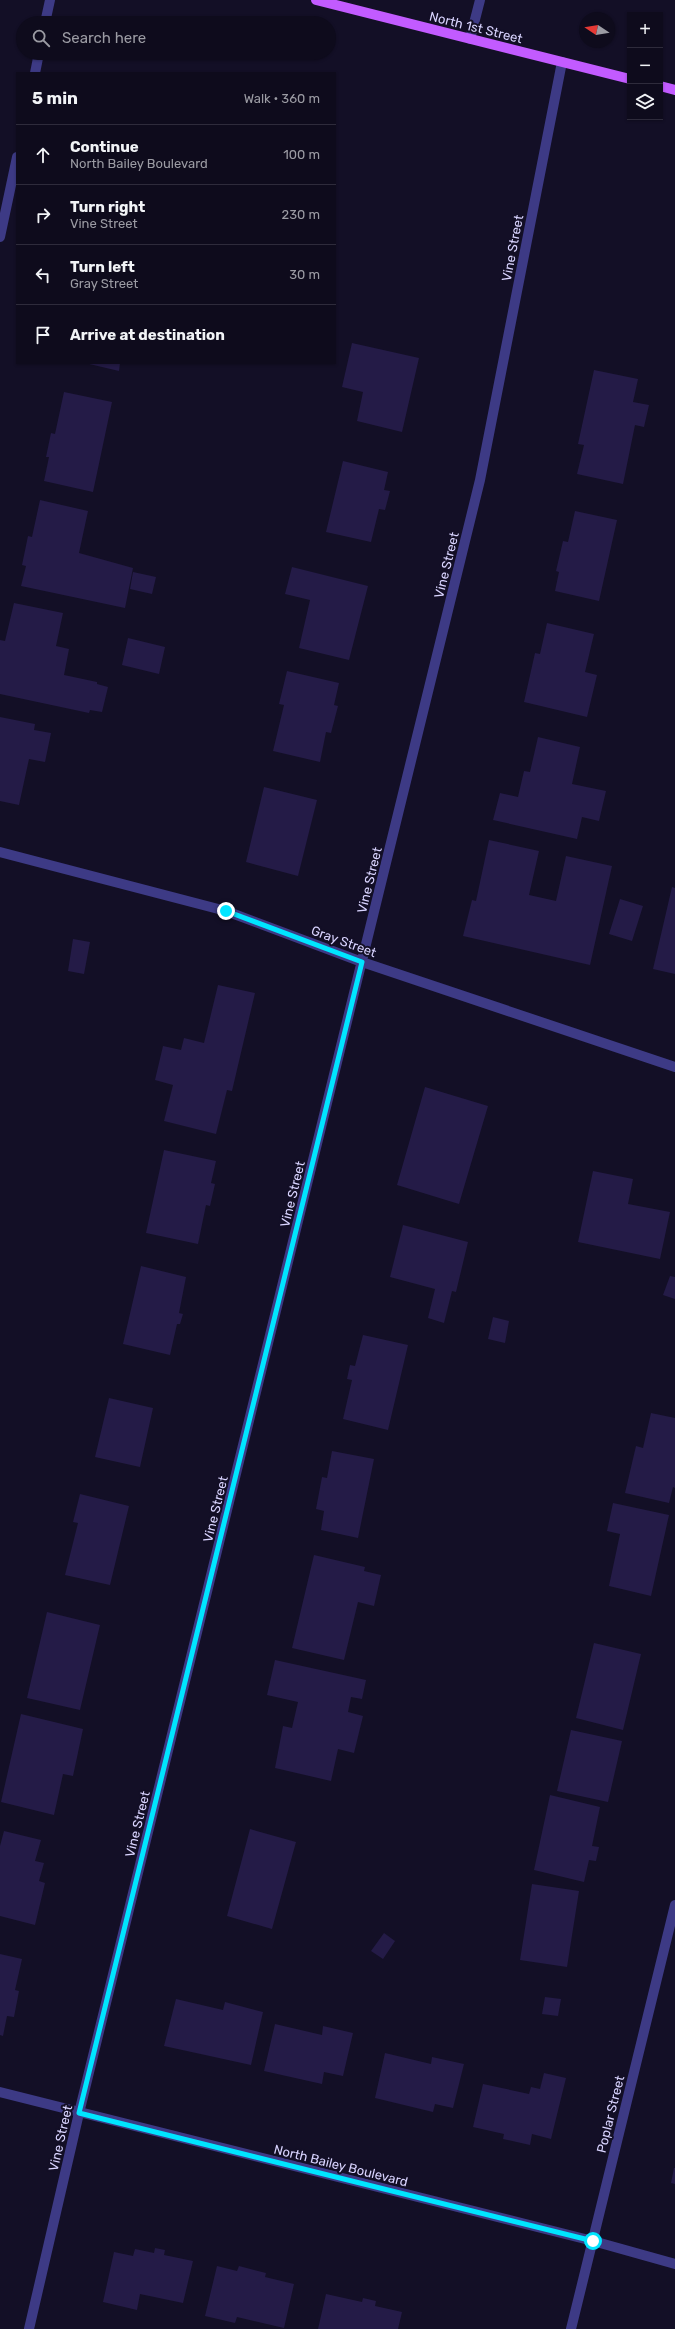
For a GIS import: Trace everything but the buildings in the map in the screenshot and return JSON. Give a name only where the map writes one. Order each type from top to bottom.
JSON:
[{"type":"main road","name":"North 1st Street","points":[[316,0],[627,78]]},
{"type":"main road","points":[[663,87],[675,90]]},
{"type":"street","points":[[47,16],[50,0]]},
{"type":"street","points":[[470,39],[480,0]]},
{"type":"street","points":[[35,72],[38,60]]},
{"type":"street","name":"Vine Street","points":[[29,2329],[79,2113],[480,480],[562,62]]},
{"type":"street","points":[[0,237],[16,162]]},
{"type":"street","name":"Gray Street","points":[[0,852],[226,911],[362,962],[675,1067]]},
{"type":"street","name":"Poplar Street","points":[[571,2329],[675,1905]]},
{"type":"street","name":"North Bailey Boulevard","points":[[0,2092],[593,2241],[675,2264]]},
{"type":"route","points":[[226,911],[362,962],[79,2113],[593,2241]]}]
